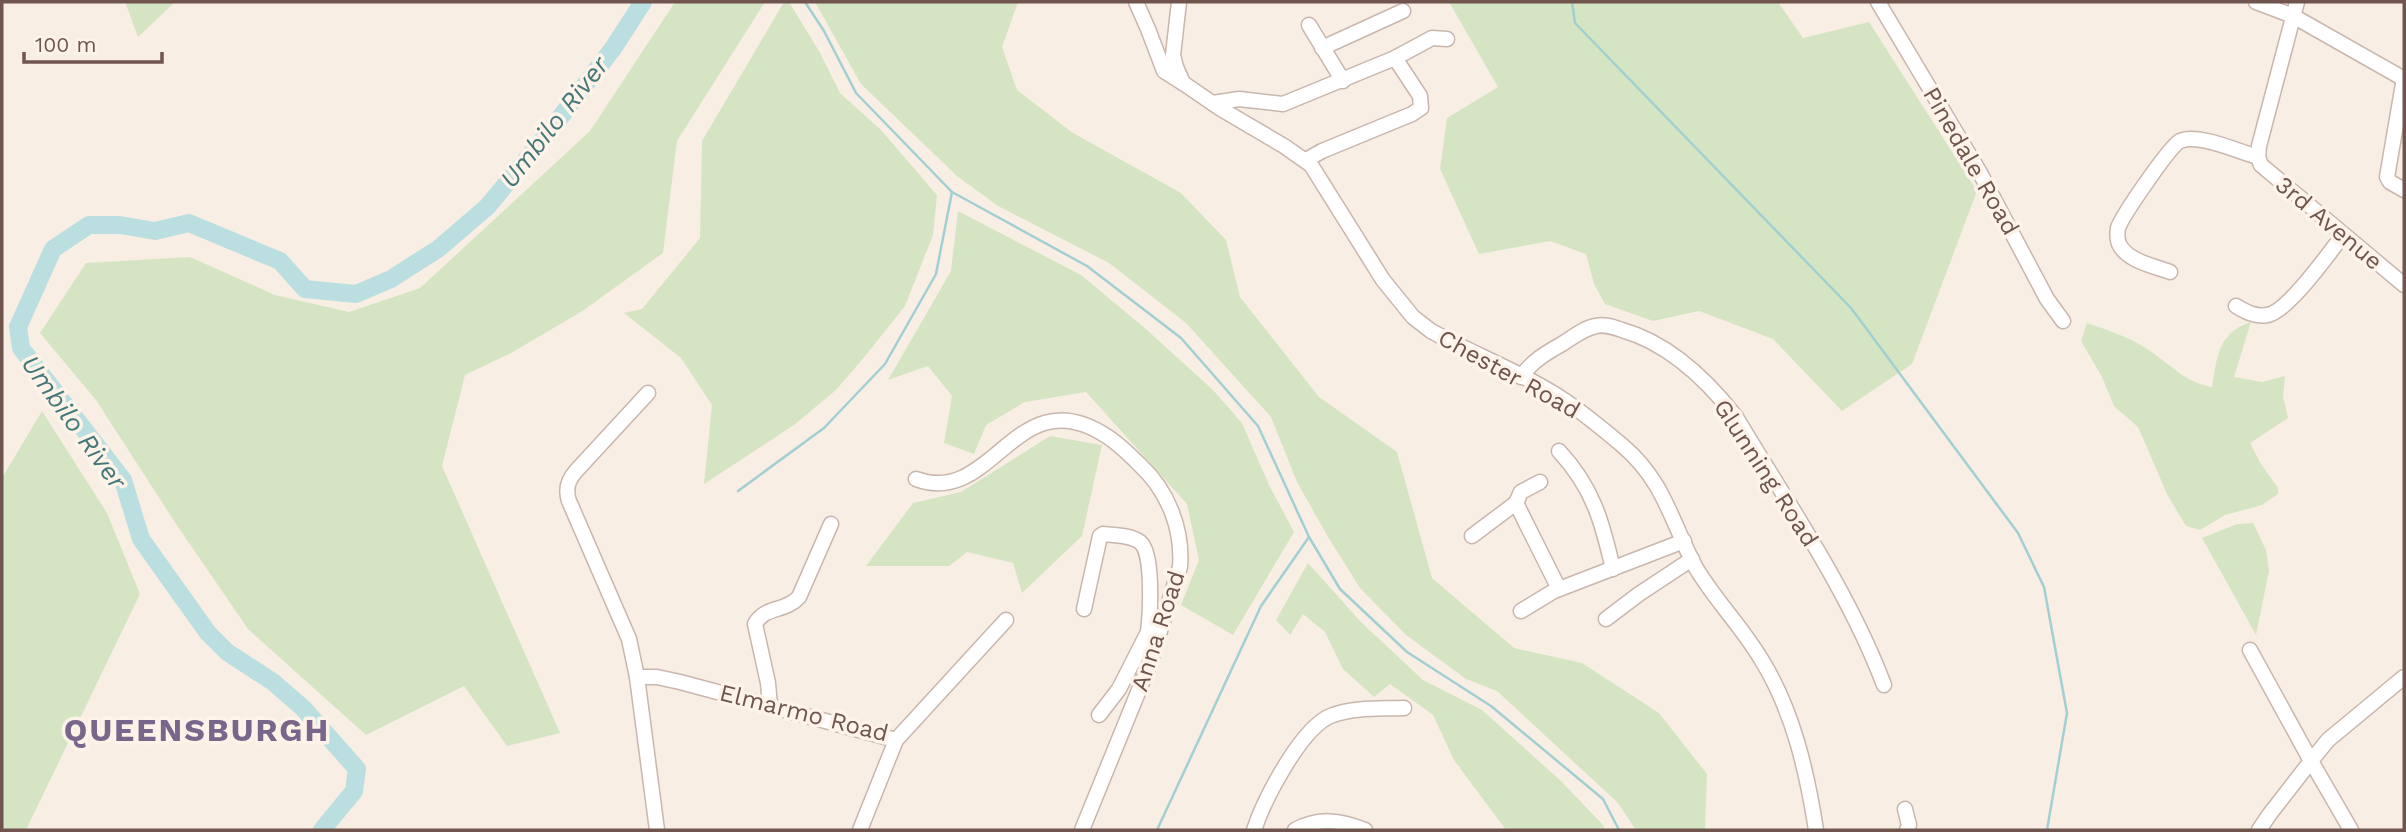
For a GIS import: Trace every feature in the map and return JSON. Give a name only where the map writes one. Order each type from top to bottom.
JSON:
[{"type":"street","name":"Chester Road","points":[[1136,2],[1164,71],[1306,160],[1320,176],[1383,279],[1413,317],[1432,331],[1562,399],[1588,417],[1639,461],[1655,481],[1692,559],[1710,589],[1753,646],[1771,677],[1793,729],[1816,830]]},
{"type":"street","points":[[1179,2],[1174,55],[1175,67],[1183,83]]},
{"type":"street","name":"Pinedale Road","points":[[1878,2],[1979,171],[2047,299],[2063,321]]},
{"type":"street","points":[[2256,2],[2295,9],[2404,78],[2388,179],[2404,190]]},
{"type":"street","points":[[2170,272],[2128,255],[2119,243],[2117,234],[2122,220],[2169,152],[2183,140],[2216,143],[2258,157],[2295,9]]},
{"type":"street","points":[[1322,48],[1403,11]]},
{"type":"street","points":[[1309,25],[1343,81]]},
{"type":"street","points":[[1213,103],[1239,99],[1283,104],[1395,58],[1432,38],[1447,38]]},
{"type":"street","points":[[1306,160],[1421,108],[1420,96],[1395,58]]},
{"type":"street","name":"3rd Avenue","points":[[2258,157],[2266,171],[2404,285]]},
{"type":"street","points":[[2236,306],[2251,314],[2268,315],[2277,312],[2294,297],[2343,235]]},
{"type":"street","name":"Glunning Road","points":[[1521,377],[1535,360],[1597,325],[1636,334],[1671,353],[1721,398],[1736,417],[1843,595],[1884,685]]},
{"type":"street","points":[[648,393],[576,471],[568,482],[567,490],[569,501],[627,634],[637,677],[657,830]]},
{"type":"street","name":"Anna Road","points":[[916,479],[936,485],[955,481],[982,467],[1021,432],[1045,422],[1063,421],[1084,425],[1117,443],[1156,481],[1164,493],[1176,522],[1181,567],[1153,635],[1082,830]]},
{"type":"street","points":[[1559,452],[1588,488],[1603,524],[1613,569]]},
{"type":"street","points":[[1472,536],[1516,503],[1521,492],[1539,482]]},
{"type":"street","points":[[1516,503],[1559,589]]},
{"type":"street","points":[[770,706],[768,683],[755,624],[763,613],[790,606],[799,597],[831,524]]},
{"type":"street","points":[[1084,609],[1100,536],[1103,534],[1136,539],[1144,546],[1148,559],[1153,635],[1099,715]]},
{"type":"street","points":[[1521,611],[1559,589],[1684,541]]},
{"type":"street","points":[[1606,619],[1692,559]]},
{"type":"street","name":"Elmarmo Road","points":[[637,677],[657,677],[680,682],[896,740],[1006,620]]},
{"type":"street","points":[[2250,650],[2351,830]]},
{"type":"street","points":[[2259,830],[2328,740],[2404,677]]},
{"type":"street","points":[[1254,830],[1290,757],[1321,722],[1345,712],[1404,708]]},
{"type":"street","points":[[860,830],[896,740]]},
{"type":"street","points":[[1905,809],[1908,830]]},
{"type":"street","points":[[1295,830],[1311,822],[1324,820],[1346,823],[1365,830]]},
{"type":"green space","points":[[125,2],[175,2],[138,37]]},
{"type":"green space","points":[[675,2],[765,2],[677,141],[663,253],[581,312],[511,353],[465,375],[442,466],[560,733],[507,746],[464,686],[366,735],[248,629],[96,400],[40,333],[86,263],[190,257],[275,295],[349,312],[420,288],[590,131]]},
{"type":"green space","points":[[784,2],[789,2],[819,51],[840,93],[881,130],[937,195],[933,235],[905,306],[836,390],[794,425],[704,484],[712,405],[681,358],[624,313],[642,309],[700,238],[702,141]]},
{"type":"green space","points":[[815,2],[1018,2],[1002,47],[1017,90],[1073,133],[1181,193],[1226,240],[1240,297],[1319,397],[1397,452],[1432,578],[1514,648],[1582,663],[1659,713],[1707,774],[1705,830],[1636,830],[1617,802],[1497,691],[1466,679],[1406,635],[1360,588],[1328,537],[1297,482],[1271,417],[1186,323],[1109,263],[998,206],[957,176],[861,84]]},
{"type":"green space","points":[[1449,2],[1778,2],[1803,38],[1869,22],[1977,191],[1912,364],[1842,411],[1773,339],[1699,311],[1653,321],[1605,304],[1594,284],[1586,254],[1550,241],[1479,254],[1440,169],[1447,118],[1498,87]]},
{"type":"green space","points":[[958,211],[1081,275],[1213,390],[1242,423],[1270,487],[1294,532],[1233,635],[1181,605],[1199,560],[1187,504],[1086,392],[1025,402],[986,425],[974,454],[944,443],[952,396],[928,366],[888,380],[951,271]]},
{"type":"green space","points":[[2251,322],[2234,377],[2262,382],[2285,376],[2283,397],[2288,418],[2250,443],[2278,488],[2278,494],[2262,505],[2225,515],[2200,530],[2186,526],[2167,494],[2138,427],[2114,406],[2102,377],[2081,341],[2087,323],[2103,328],[2140,345],[2193,381],[2212,387],[2218,356],[2225,339],[2240,326]]},
{"type":"green space","points":[[42,411],[107,513],[140,594],[26,830],[2,830],[2,478]]},
{"type":"green space","points":[[1050,436],[1102,445],[1082,536],[1022,593],[1013,563],[967,552],[949,566],[866,566],[913,503],[961,492]]},
{"type":"green space","points":[[2253,523],[2266,550],[2269,571],[2256,635],[2202,538],[2237,524]]},
{"type":"green space","points":[[1308,563],[1361,622],[1423,680],[1482,710],[1561,781],[1605,830],[1506,830],[1454,760],[1433,715],[1390,684],[1374,697],[1343,669],[1325,632],[1303,614],[1290,635],[1276,620]]},
{"type":"waterway","name":"Umbilo River","points":[[322,830],[354,791],[357,769],[303,708],[273,682],[227,652],[208,633],[141,539],[123,480],[21,348],[18,327],[53,249],[89,225],[120,225],[155,231],[189,223],[280,261],[305,289],[356,294],[391,279],[438,249],[487,207],[614,47],[643,2]]},
{"type":"waterway","points":[[805,2],[824,31],[856,93],[952,192],[1087,266],[1181,338],[1258,426],[1309,537],[1340,589],[1407,652],[1491,706],[1603,799],[1619,830]]},
{"type":"waterway","points":[[1572,2],[1575,23],[1851,308],[2018,533],[2044,587],[2067,713],[2047,830]]},
{"type":"waterway","points":[[738,491],[824,428],[885,364],[936,274],[952,192]]},
{"type":"waterway","points":[[1157,830],[1261,606],[1309,537]]},
{"type":"district","name":"QUEENSBURGH","points":[[197,730]]}]
